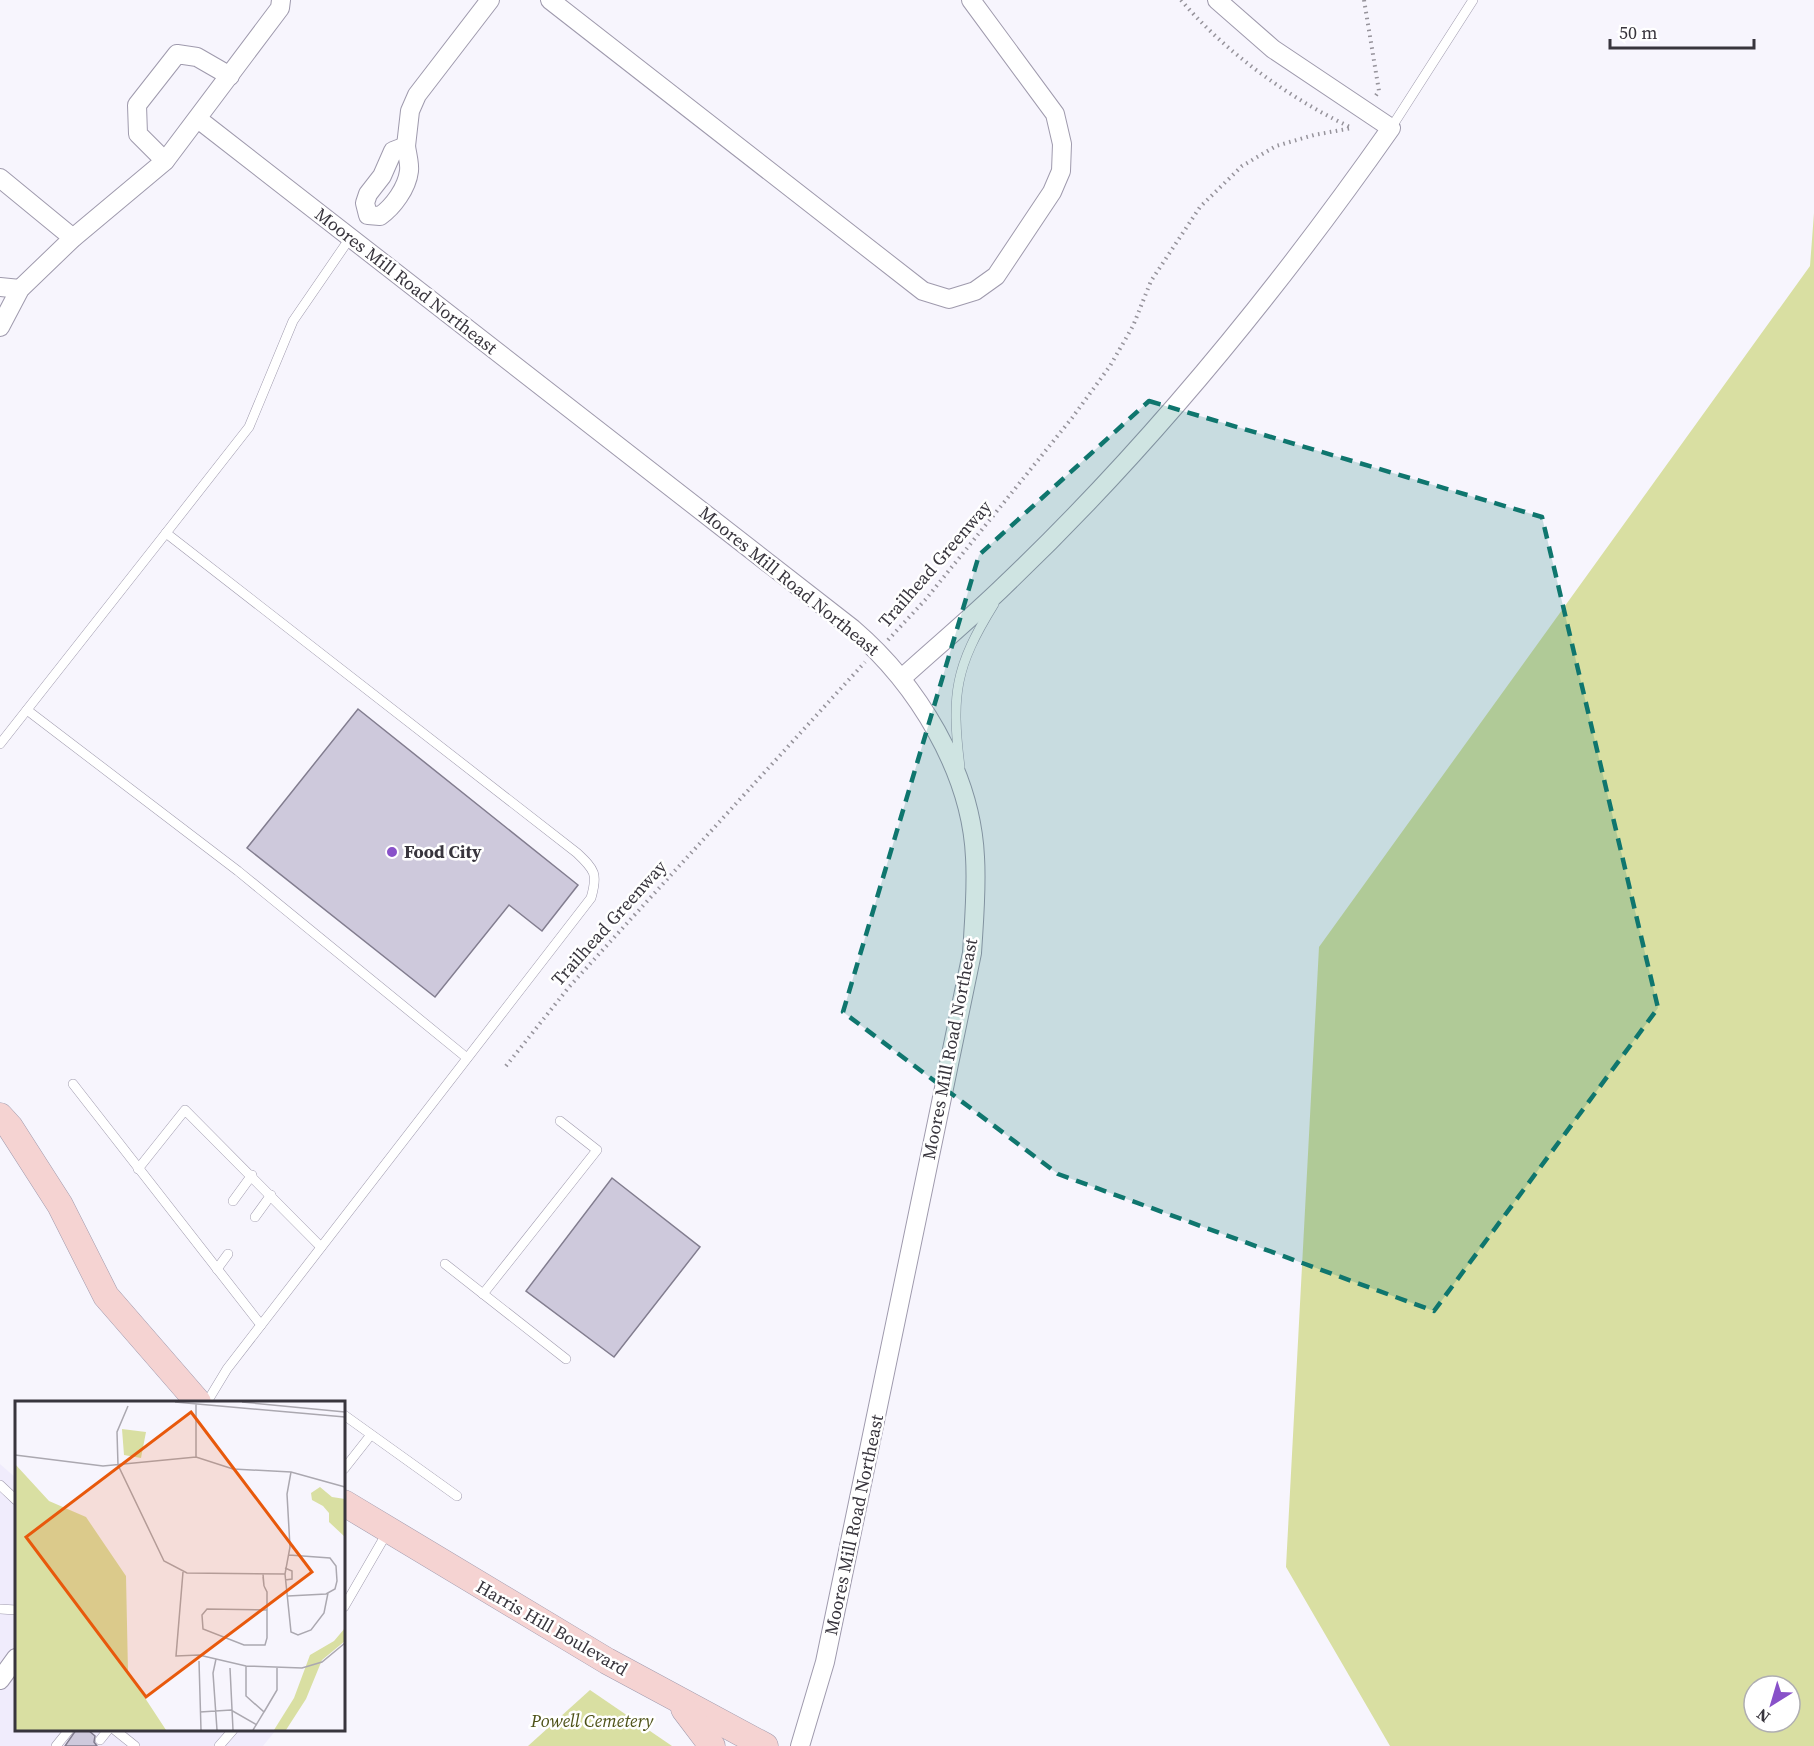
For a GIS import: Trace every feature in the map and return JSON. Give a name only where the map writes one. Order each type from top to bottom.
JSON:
[{"type":"street","points":[[0,327],[20,289],[73,238],[165,161],[280,8],[281,0]]},
{"type":"street","points":[[368,215],[380,216],[390,210],[401,192],[409,171],[406,147],[410,111],[417,95],[490,0]]},
{"type":"street","points":[[550,0],[923,291],[949,298],[975,291],[996,276],[1052,192],[1061,171],[1062,144],[1055,114],[970,0]]},
{"type":"street","points":[[902,678],[1004,586],[1198,380],[1267,297],[1391,128],[1273,49],[1217,0]]},
{"type":"street","points":[[165,161],[138,134],[137,105],[177,54],[197,57],[230,76]]},
{"type":"street","name":"Moores Mill Road Northeast","points":[[198,119],[853,629],[902,678],[929,720],[963,790],[975,855],[976,897],[972,953],[825,1662],[800,1746]]},
{"type":"street","points":[[368,215],[365,203],[368,194],[382,176],[393,152],[406,147]]},
{"type":"street","points":[[0,178],[73,238]]},
{"type":"street","points":[[351,238],[368,215]]},
{"type":"street","points":[[0,287],[20,289]]},
{"type":"street","points":[[0,1116],[10,1127],[60,1205],[106,1296],[197,1401]]},
{"type":"street","name":"Harris Hill Boulevard","points":[[345,1504],[607,1661],[765,1746]]},
{"type":"street","points":[[676,1699],[712,1746]]},
{"type":"lane","points":[[1391,128],[1473,0]]},
{"type":"lane","points":[[0,744],[249,427],[293,321],[351,238]]},
{"type":"lane","points":[[166,533],[593,868],[596,882],[591,898],[227,1369],[208,1401]]},
{"type":"lane","points":[[963,790],[954,719],[956,692],[962,664],[972,639],[1004,586]]},
{"type":"lane","points":[[27,710],[238,871],[467,1058]]},
{"type":"lane","points":[[73,1084],[261,1325]]},
{"type":"lane","points":[[138,1169],[185,1110],[321,1247]]},
{"type":"lane","points":[[483,1294],[597,1150],[560,1121]]},
{"type":"lane","points":[[233,1201],[252,1175]]},
{"type":"lane","points":[[255,1217],[271,1195]]},
{"type":"lane","points":[[199,1246],[206,1236]]},
{"type":"lane","points":[[217,1269],[228,1254]]},
{"type":"lane","points":[[445,1264],[566,1359]]},
{"type":"lane","points":[[345,1416],[370,1436],[457,1496]]},
{"type":"lane","points":[[345,1468],[370,1436]]},
{"type":"lane","points":[[0,1485],[15,1499]]},
{"type":"lane","points":[[345,1605],[388,1530]]},
{"type":"lane","points":[[0,1609],[15,1610]]},
{"type":"lane","points":[[56,1746],[68,1731]]},
{"type":"lane","points":[[100,1740],[107,1731]]},
{"type":"lane","points":[[117,1731],[135,1746]]},
{"type":"lane","points":[[219,1746],[232,1731]]},
{"type":"path","points":[[1364,0],[1379,91]]},
{"type":"path","name":"Trailhead Greenway","points":[[506,1066],[569,987],[926,599],[1072,418],[1110,366],[1133,326],[1151,281],[1200,207],[1242,166],[1276,146],[1314,135],[1352,128]]},
{"type":"highlighted area","points":[[1149,401],[1542,517],[1658,1008],[1434,1311],[1058,1174],[843,1012],[979,555]]},
{"type":"shaded area","points":[[0,1464],[15,1477],[15,1731],[275,1731],[263,1746],[0,1746]]},
{"type":"green space","points":[[1814,213],[1814,1746],[1390,1746],[1286,1567],[1319,947],[1810,266]]},
{"type":"green space","name":"Powell Cemetery","points":[[590,1690],[672,1746],[528,1746]]},
{"type":"building","points":[[358,709],[578,885],[542,931],[509,905],[435,997],[247,848]]},
{"type":"building","points":[[612,1178],[700,1247],[614,1357],[526,1291]]},
{"type":"building","points":[[75,1731],[89,1731],[95,1736],[94,1742],[97,1746],[65,1746]]},
{"type":"place","name":"Food City","points":[[392,852]]}]
